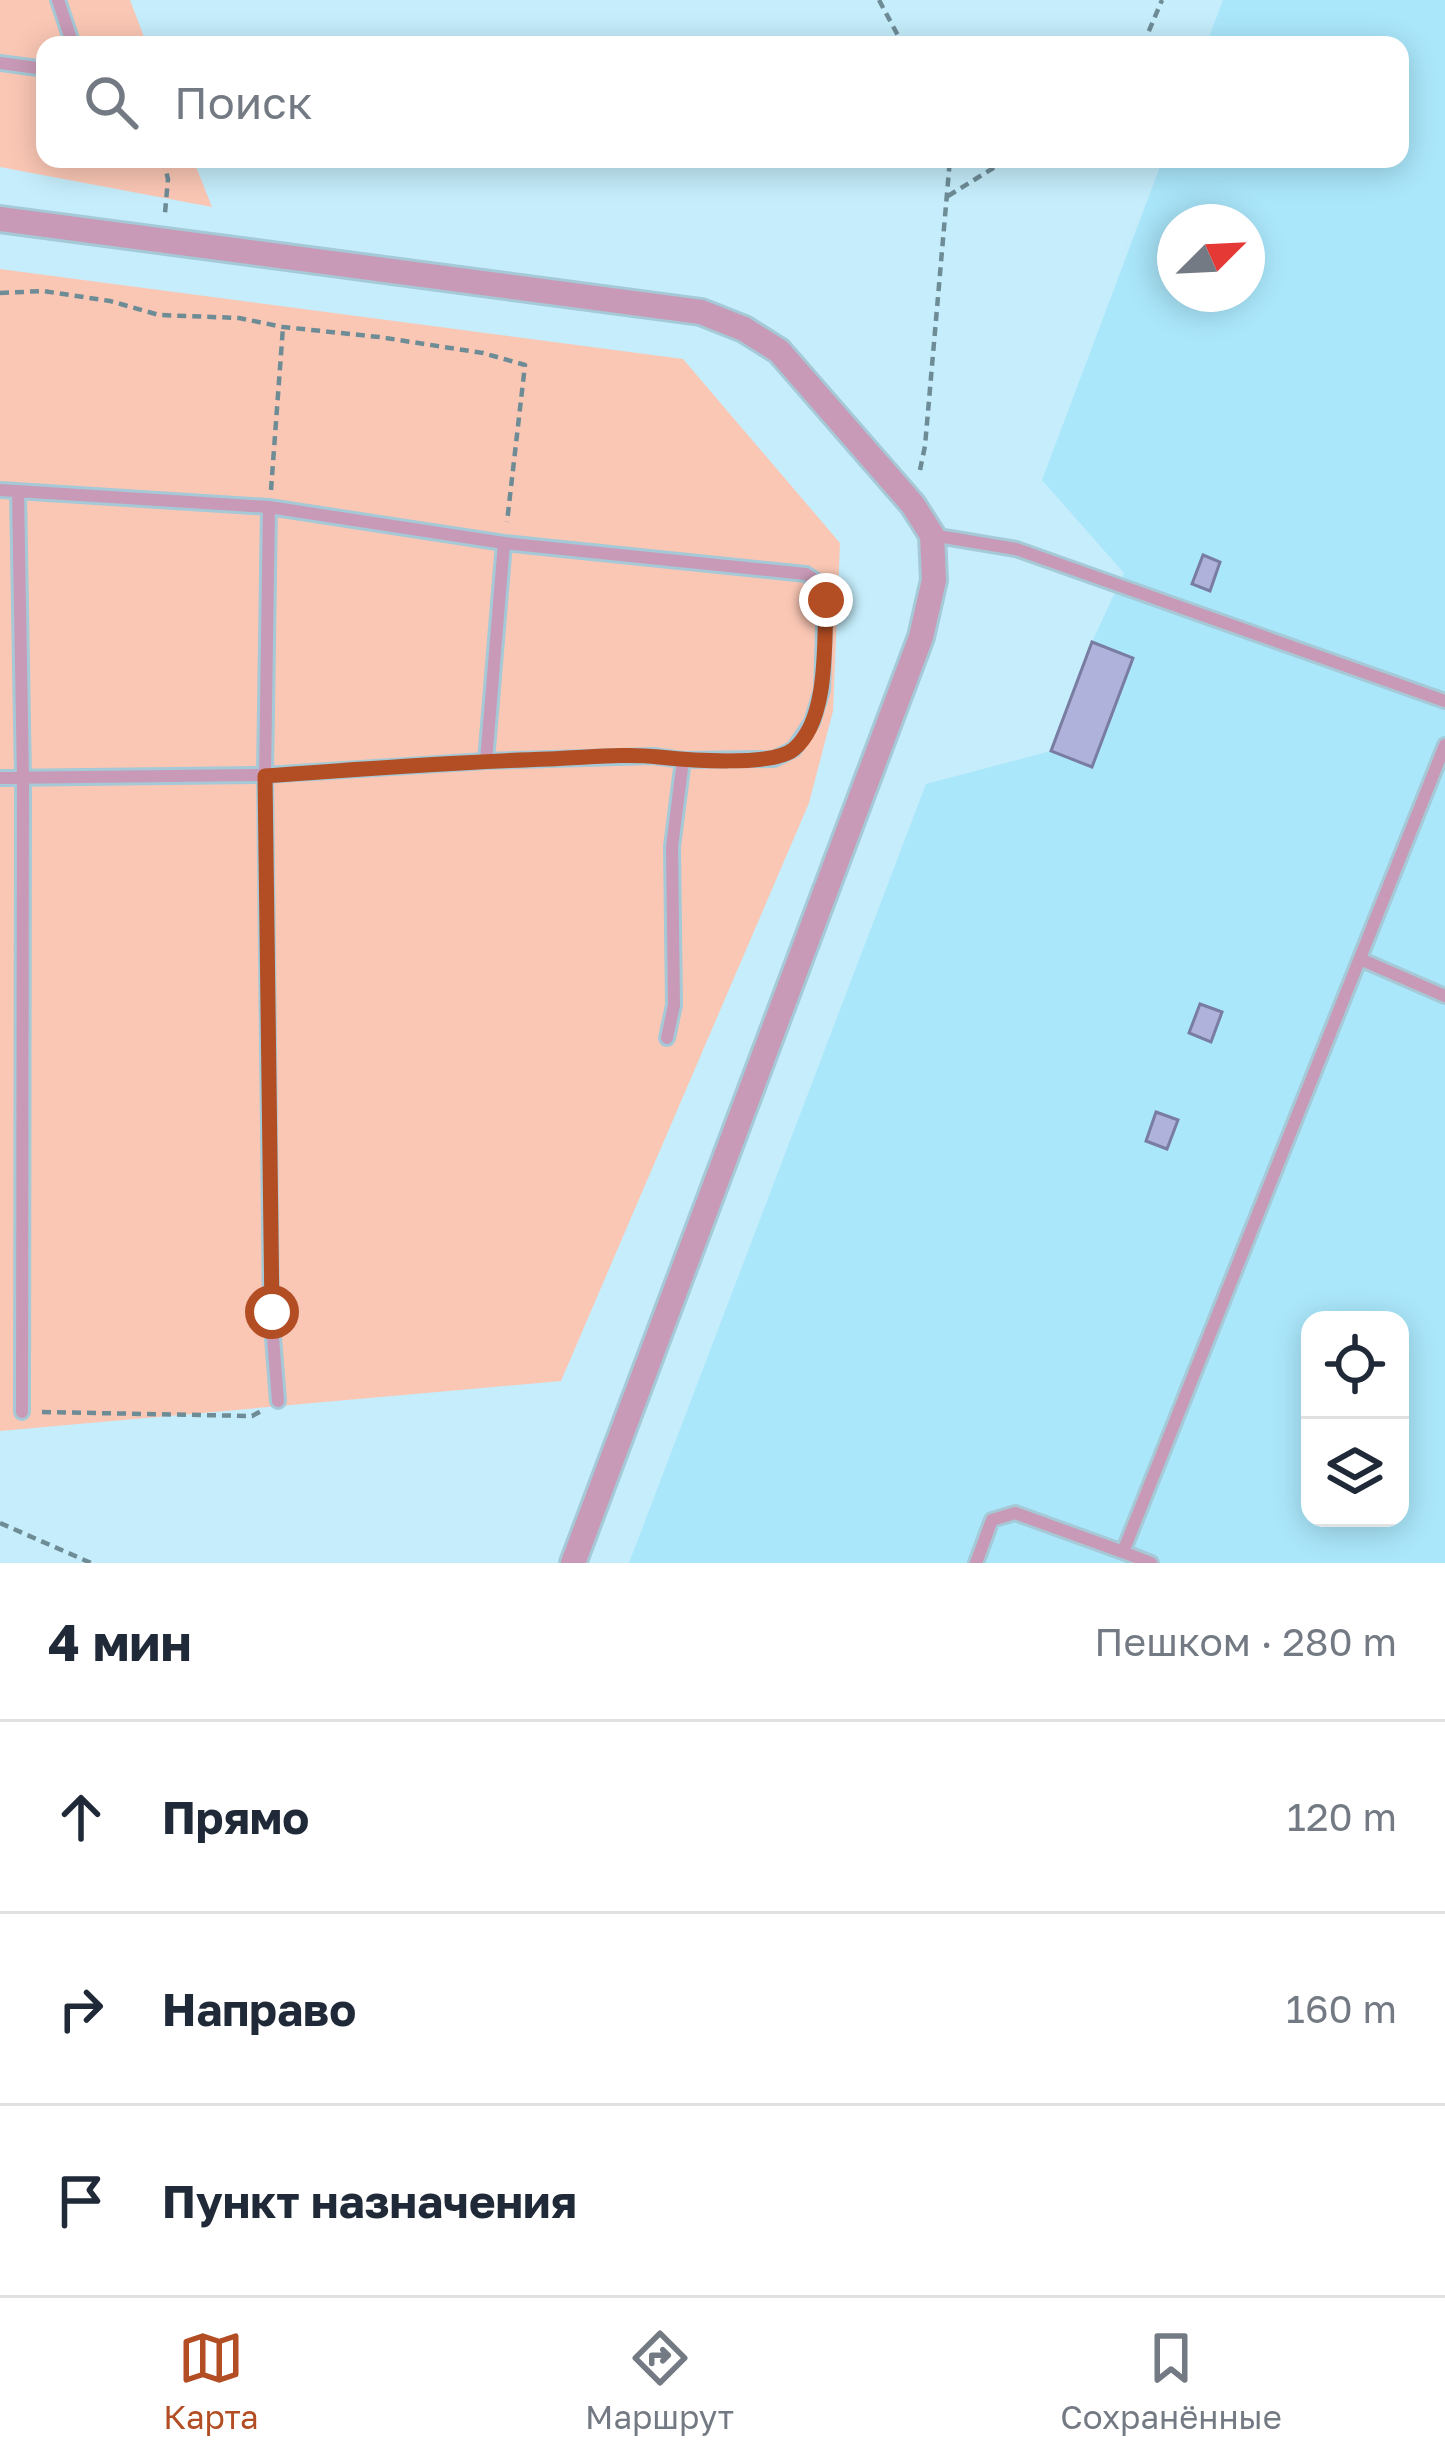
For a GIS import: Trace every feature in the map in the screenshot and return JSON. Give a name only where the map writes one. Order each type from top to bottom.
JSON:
[{"type":"street","points":[[0,220],[701,312],[744,328],[779,351],[913,505],[932,535],[934,580],[921,637],[573,1563]]},
{"type":"lane","points":[[58,0],[70,36]]},
{"type":"lane","points":[[0,63],[36,68]]},
{"type":"lane","points":[[0,490],[269,507],[504,544],[806,574],[821,584],[826,600],[822,690],[812,722],[794,749],[774,759],[653,756],[486,761],[265,776],[0,778]]},
{"type":"lane","points":[[19,492],[22,1412]]},
{"type":"lane","points":[[269,507],[265,776],[272,1312],[278,1401]]},
{"type":"lane","points":[[932,535],[1016,549],[1445,701]]},
{"type":"lane","points":[[486,761],[504,544]]},
{"type":"lane","points":[[1123,1552],[1445,745]]},
{"type":"lane","points":[[667,1038],[674,1005],[672,848],[683,760]]},
{"type":"lane","points":[[1360,959],[1445,996]]},
{"type":"lane","points":[[976,1563],[992,1520],[1015,1513],[1151,1563]]},
{"type":"path","points":[[879,0],[898,36]]},
{"type":"path","points":[[1147,36],[1162,0]]},
{"type":"path","points":[[163,242],[165,168]]},
{"type":"path","points":[[913,505],[925,446],[950,168]]},
{"type":"path","points":[[948,196],[993,168]]},
{"type":"path","points":[[0,293],[43,291],[159,314],[239,318],[379,337],[525,364],[504,544]]},
{"type":"path","points":[[269,507],[283,327]]},
{"type":"path","points":[[22,1412],[253,1416],[278,1401]]},
{"type":"path","points":[[0,1523],[92,1563]]},
{"type":"shaded area","points":[[0,0],[130,0],[144,36],[36,36],[36,168],[197,168],[212,207],[0,167]]},
{"type":"shaded area","points":[[1223,0],[1445,0],[1445,1563],[629,1563],[926,784],[1051,751],[1124,573],[1042,480],[1160,168],[1409,168],[1409,36],[1209,36]]},
{"type":"shaded area","points":[[0,269],[683,359],[840,543],[833,711],[809,803],[561,1381],[0,1431]]},
{"type":"building","points":[[1203,555],[1220,562],[1210,591],[1192,584]]},
{"type":"building","points":[[1092,642],[1133,658],[1092,767],[1051,751]]},
{"type":"building","points":[[1200,1004],[1222,1012],[1211,1042],[1189,1033]]},
{"type":"building","points":[[1156,1112],[1178,1120],[1167,1149],[1146,1141]]},
{"type":"route","points":[[272,1312],[265,776],[486,761],[653,756],[774,759],[794,749],[812,722],[822,690],[826,600]]}]
